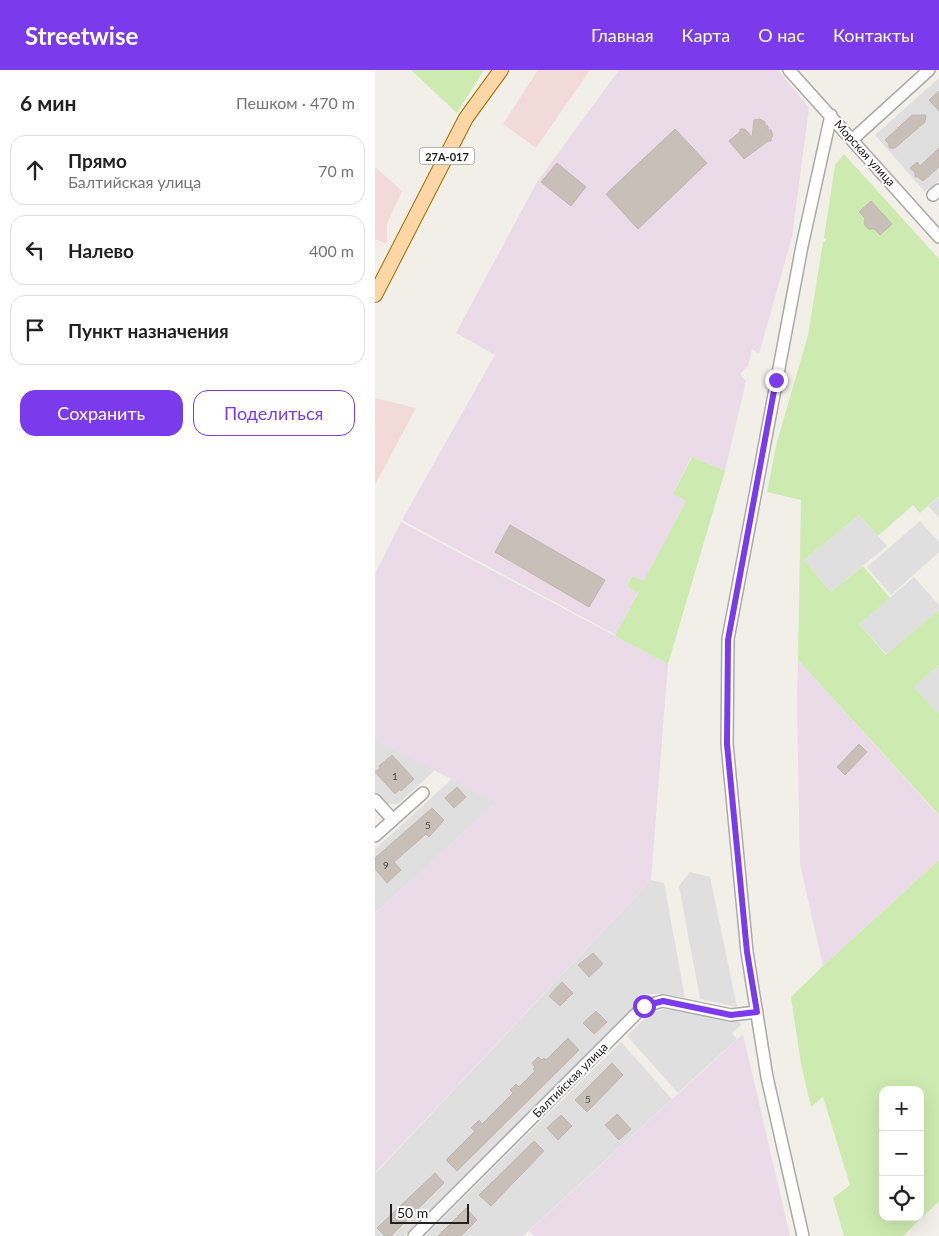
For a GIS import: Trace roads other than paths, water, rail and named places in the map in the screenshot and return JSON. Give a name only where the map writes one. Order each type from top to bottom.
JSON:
[{"type":"main road","name":"27А-017","points":[[375,295],[466,118],[501,70]]},
{"type":"street","name":"Морская улица","points":[[789,70],[853,139],[939,237]]},
{"type":"street","points":[[853,139],[929,70]]},
{"type":"street","points":[[803,1236],[767,1077],[747,952],[727,744],[728,640],[802,246],[831,115]]},
{"type":"street","points":[[375,836],[423,792]]},
{"type":"street","points":[[375,800],[393,820]]},
{"type":"street","name":"Балтийская улица","points":[[414,1236],[644,1006],[663,1001],[731,1015],[757,1012]]}]
